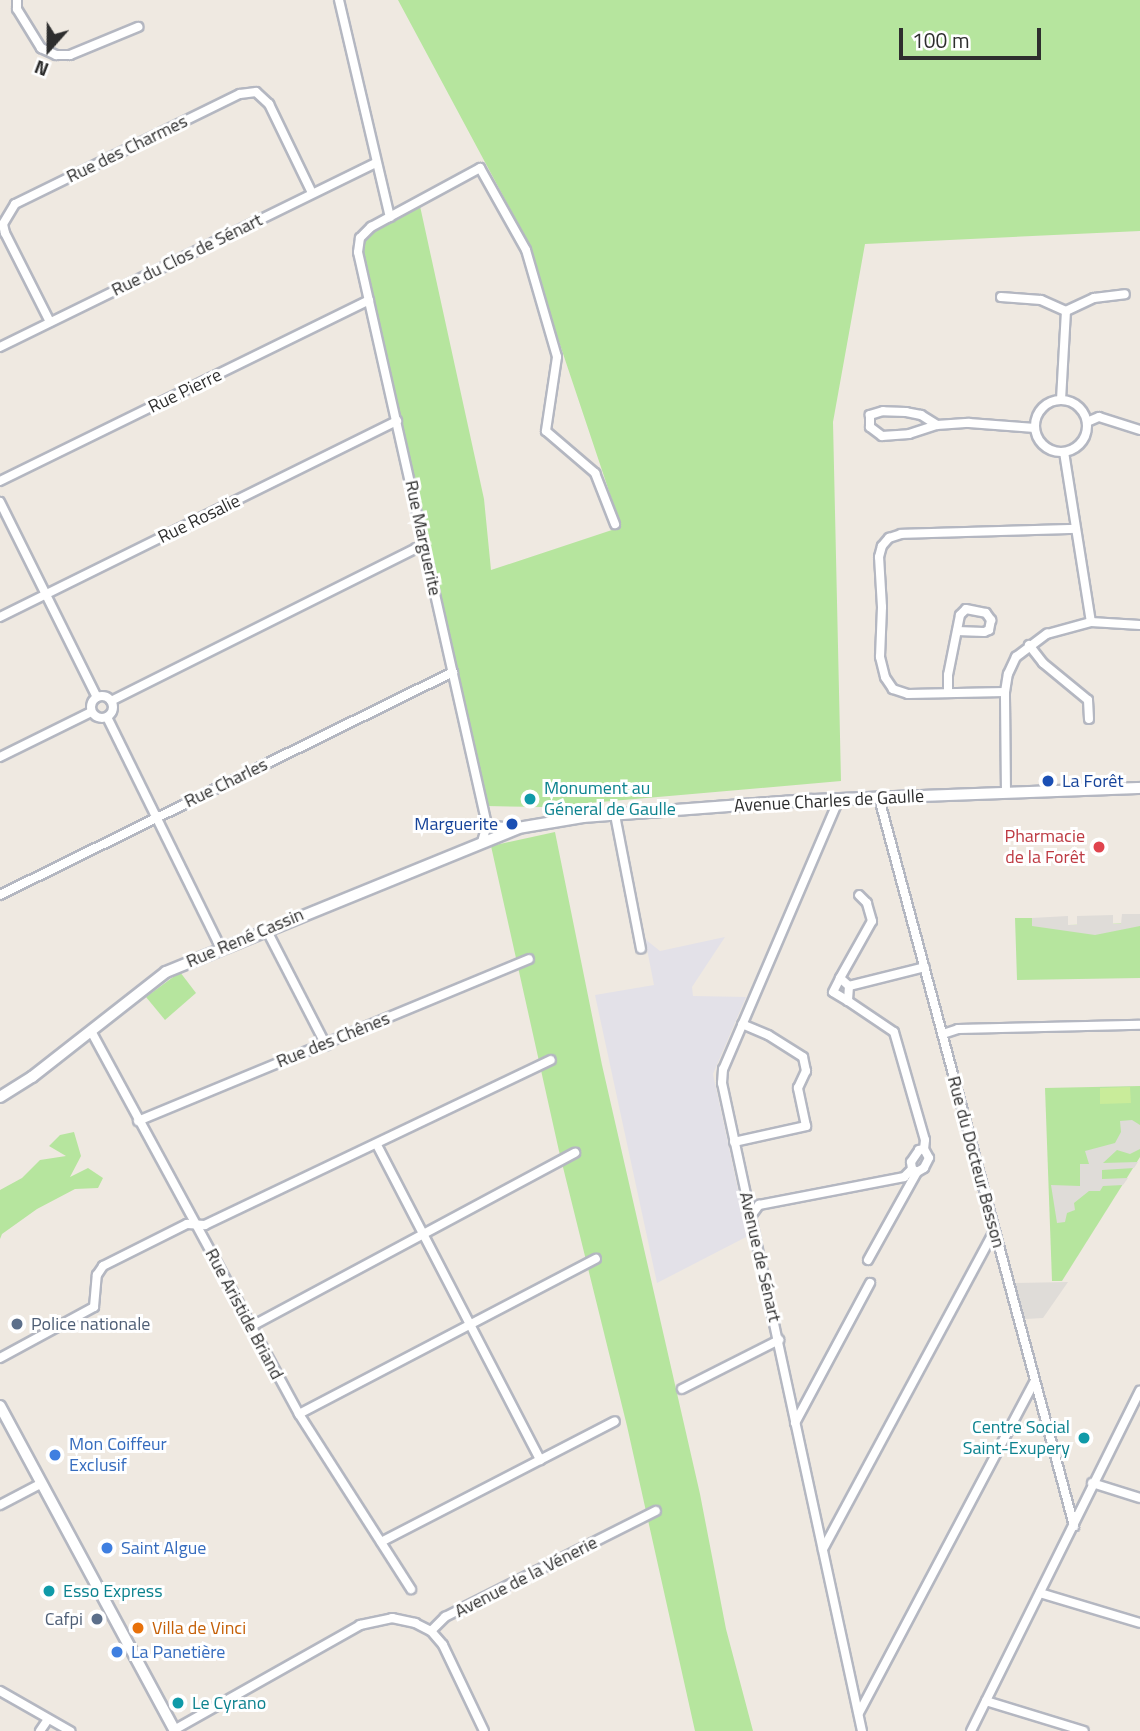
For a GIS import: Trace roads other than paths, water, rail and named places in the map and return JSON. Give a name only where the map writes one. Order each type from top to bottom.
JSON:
[{"type":"main road","name":"Avenue Charles de Gaulle","points":[[519,828],[615,815],[839,799],[1140,788]]},
{"type":"main road","name":"Rue René Cassin","points":[[0,1097],[32,1077],[166,972],[519,828]]},
{"type":"main road","points":[[0,1406],[174,1730]]},
{"type":"street","points":[[17,0],[17,9],[41,48],[56,55],[70,55],[138,27]]},
{"type":"street","points":[[339,0],[375,163],[390,217],[480,168],[526,250],[556,357],[546,431],[596,473],[615,524]]},
{"type":"street","name":"Rue des Charmes","points":[[50,322],[3,224],[8,211],[27,198],[240,94],[256,92],[269,104],[312,193]]},
{"type":"street","name":"Rue du Clos de Sénart","points":[[0,347],[375,163]]},
{"type":"street","name":"Rue Marguerite","points":[[390,217],[371,227],[360,238],[358,252],[487,825],[482,842]]},
{"type":"street","points":[[1001,297],[1041,300],[1066,311],[1094,298],[1125,294]]},
{"type":"street","name":"Rue Pierre","points":[[0,481],[369,300]]},
{"type":"street","points":[[1061,400],[1066,311]]},
{"type":"street","points":[[1061,400],[1076,405],[1087,422],[1083,439],[1075,448],[1063,452],[1043,445],[1035,428],[1038,413],[1044,406],[1061,400]]},
{"type":"street","points":[[937,425],[921,415],[906,412],[883,411],[870,415],[870,427],[882,436],[909,433],[937,425],[969,423],[1035,428]]},
{"type":"street","points":[[1087,422],[1099,417],[1140,430]]},
{"type":"street","name":"Rue Rosalie","points":[[0,617],[397,421]]},
{"type":"street","points":[[1063,452],[1091,622]]},
{"type":"street","points":[[0,502],[97,697]]},
{"type":"street","points":[[1004,692],[900,694],[885,677],[880,657],[882,607],[879,557],[882,546],[890,537],[901,534],[1074,529]]},
{"type":"street","points":[[111,701],[424,547]]},
{"type":"street","points":[[1006,793],[1004,692],[1016,657],[1047,634],[1091,622],[1140,625]]},
{"type":"street","points":[[948,692],[948,675],[957,631]]},
{"type":"street","points":[[1030,645],[1043,663],[1088,700],[1089,719]]},
{"type":"street","name":"Rue Charles","points":[[0,895],[453,672]]},
{"type":"street","points":[[91,712],[92,701],[104,696],[111,701],[112,711],[107,717]]},
{"type":"street","points":[[91,712],[97,717],[107,717]]},
{"type":"street","points":[[0,757],[91,712]]},
{"type":"street","points":[[107,717],[221,949]]},
{"type":"street","name":"Rue du Docteur Besson","points":[[880,797],[1074,1526]]},
{"type":"street","name":"Avenue de Sénart","points":[[839,799],[723,1069],[722,1083],[862,1731]]},
{"type":"street","points":[[615,815],[641,948]]},
{"type":"street","points":[[487,825],[519,828]]},
{"type":"street","points":[[859,895],[867,903],[872,921],[833,992],[894,1032],[924,1149],[914,1156],[915,1170],[868,1259]]},
{"type":"street","points":[[267,929],[326,1045]]},
{"type":"street","name":"Rue des Chênes","points":[[138,1121],[528,959]]},
{"type":"street","points":[[849,986],[925,967]]},
{"type":"street","points":[[840,978],[849,986]]},
{"type":"street","points":[[848,1001],[849,986]]},
{"type":"street","points":[[734,1142],[806,1126],[797,1088],[806,1071],[803,1057],[768,1035],[742,1024]]},
{"type":"street","points":[[943,1034],[958,1029],[1140,1025]]},
{"type":"street","name":"Rue Aristide Briand","points":[[91,1031],[299,1414],[411,1590]]},
{"type":"street","points":[[0,1358],[94,1307],[97,1275],[103,1266],[187,1224],[205,1225],[551,1060]]},
{"type":"street","points":[[377,1145],[540,1460]]},
{"type":"street","points":[[250,1327],[575,1153]]},
{"type":"street","points":[[751,1216],[759,1205],[904,1177],[915,1170]]},
{"type":"street","points":[[823,1549],[994,1231]]},
{"type":"street","points":[[299,1414],[596,1259]]},
{"type":"street","points":[[795,1423],[870,1283]]},
{"type":"street","points":[[682,1389],[779,1340]]},
{"type":"street","points":[[859,1713],[1034,1382]]},
{"type":"street","points":[[971,1731],[1140,1391]]},
{"type":"street","points":[[381,1542],[615,1421]]},
{"type":"street","points":[[0,1505],[43,1483]]},
{"type":"street","points":[[1092,1483],[1140,1497]]},
{"type":"street","name":"Avenue de la Vénerie","points":[[431,1631],[445,1617],[656,1511]]},
{"type":"street","points":[[1041,1593],[1140,1623]]},
{"type":"street","points":[[174,1730],[372,1620],[392,1618],[415,1623],[431,1631],[443,1645],[484,1731]]},
{"type":"street","points":[[0,1691],[70,1731]]},
{"type":"street","points":[[986,1701],[1084,1731]]},
{"type":"street","points":[[40,1731],[48,1719]]},
{"type":"place","name":"La Forêt","points":[[1048,781]]},
{"type":"place","name":"Monument au Géneral de Gaulle","points":[[530,799]]},
{"type":"place","name":"Marguerite","points":[[512,824]]},
{"type":"place","name":"Pharmacie de la Forêt","points":[[1099,847]]},
{"type":"place","name":"Police nationale","points":[[17,1324]]},
{"type":"place","name":"Centre Social Saint-Exupery","points":[[1084,1438]]},
{"type":"place","name":"Mon Coiffeur Exclusif","points":[[55,1455]]},
{"type":"place","name":"Saint Algue","points":[[107,1548]]},
{"type":"place","name":"Esso Express","points":[[49,1591]]},
{"type":"place","name":"Cafpi","points":[[97,1619]]},
{"type":"place","name":"Villa de Vinci","points":[[138,1628]]},
{"type":"place","name":"La Panetière","points":[[117,1652]]},
{"type":"place","name":"Le Cyrano","points":[[178,1703]]}]
